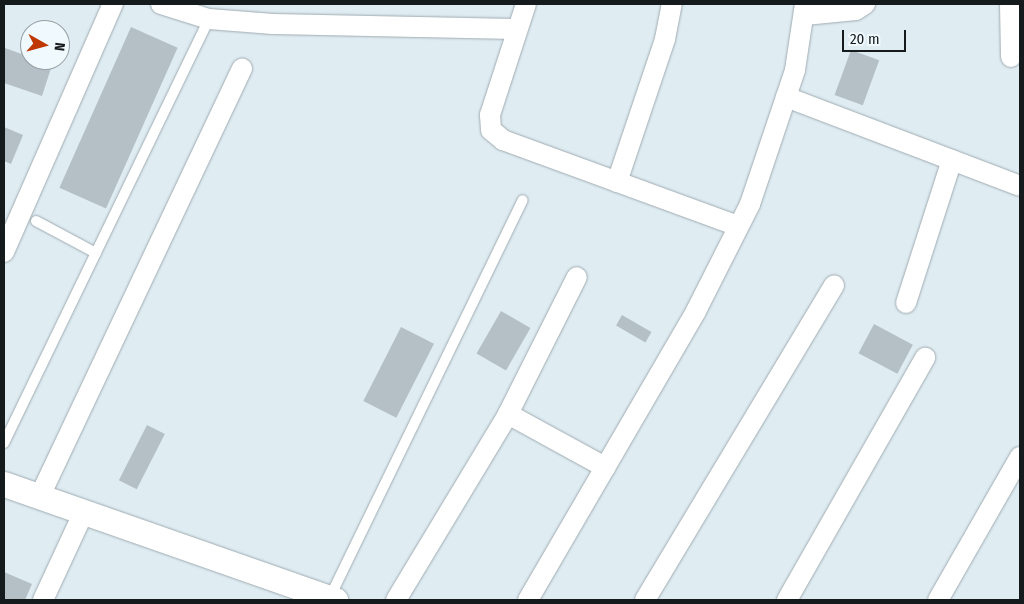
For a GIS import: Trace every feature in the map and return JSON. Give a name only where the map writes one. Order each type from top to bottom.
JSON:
[{"type":"street","points":[[4,252],[113,4]]},
{"type":"street","points":[[161,4],[209,19],[514,29]]},
{"type":"street","points":[[526,4],[514,29],[490,115],[491,130],[503,140],[738,226]]},
{"type":"street","points":[[617,182],[666,39],[672,4]]},
{"type":"street","points":[[528,600],[696,311],[760,180],[786,97],[805,10],[856,10],[865,4]]},
{"type":"street","points":[[1010,4],[1011,57]]},
{"type":"street","points":[[39,498],[242,69]]},
{"type":"street","points":[[786,97],[1020,186]]},
{"type":"street","points":[[906,303],[952,160]]},
{"type":"street","points":[[396,600],[508,414],[577,277]]},
{"type":"street","points":[[645,600],[834,285]]},
{"type":"street","points":[[787,600],[925,358]]},
{"type":"street","points":[[508,414],[605,467]]},
{"type":"street","points":[[938,600],[1020,458]]},
{"type":"street","points":[[4,484],[83,514],[332,599]]},
{"type":"street","points":[[43,600],[83,514]]},
{"type":"lane","points":[[4,443],[209,19]]},
{"type":"lane","points":[[332,599],[522,200]]},
{"type":"lane","points":[[36,222],[96,253]]},
{"type":"building","points":[[131,27],[178,48],[106,209],[59,188]]},
{"type":"building","points":[[5,48],[20,53],[20,70],[50,70],[42,96],[4,83]]},
{"type":"building","points":[[851,50],[879,60],[863,105],[835,95]]},
{"type":"building","points":[[4,127],[23,135],[11,164],[4,161]]},
{"type":"building","points":[[501,311],[530,328],[506,370],[476,353]]},
{"type":"building","points":[[622,315],[651,332],[645,342],[616,325]]},
{"type":"building","points":[[874,324],[913,345],[897,374],[859,353]]},
{"type":"building","points":[[401,327],[434,344],[396,418],[363,401]]},
{"type":"building","points":[[147,425],[165,434],[137,489],[119,480]]},
{"type":"building","points":[[4,572],[32,584],[25,600],[4,600]]}]
